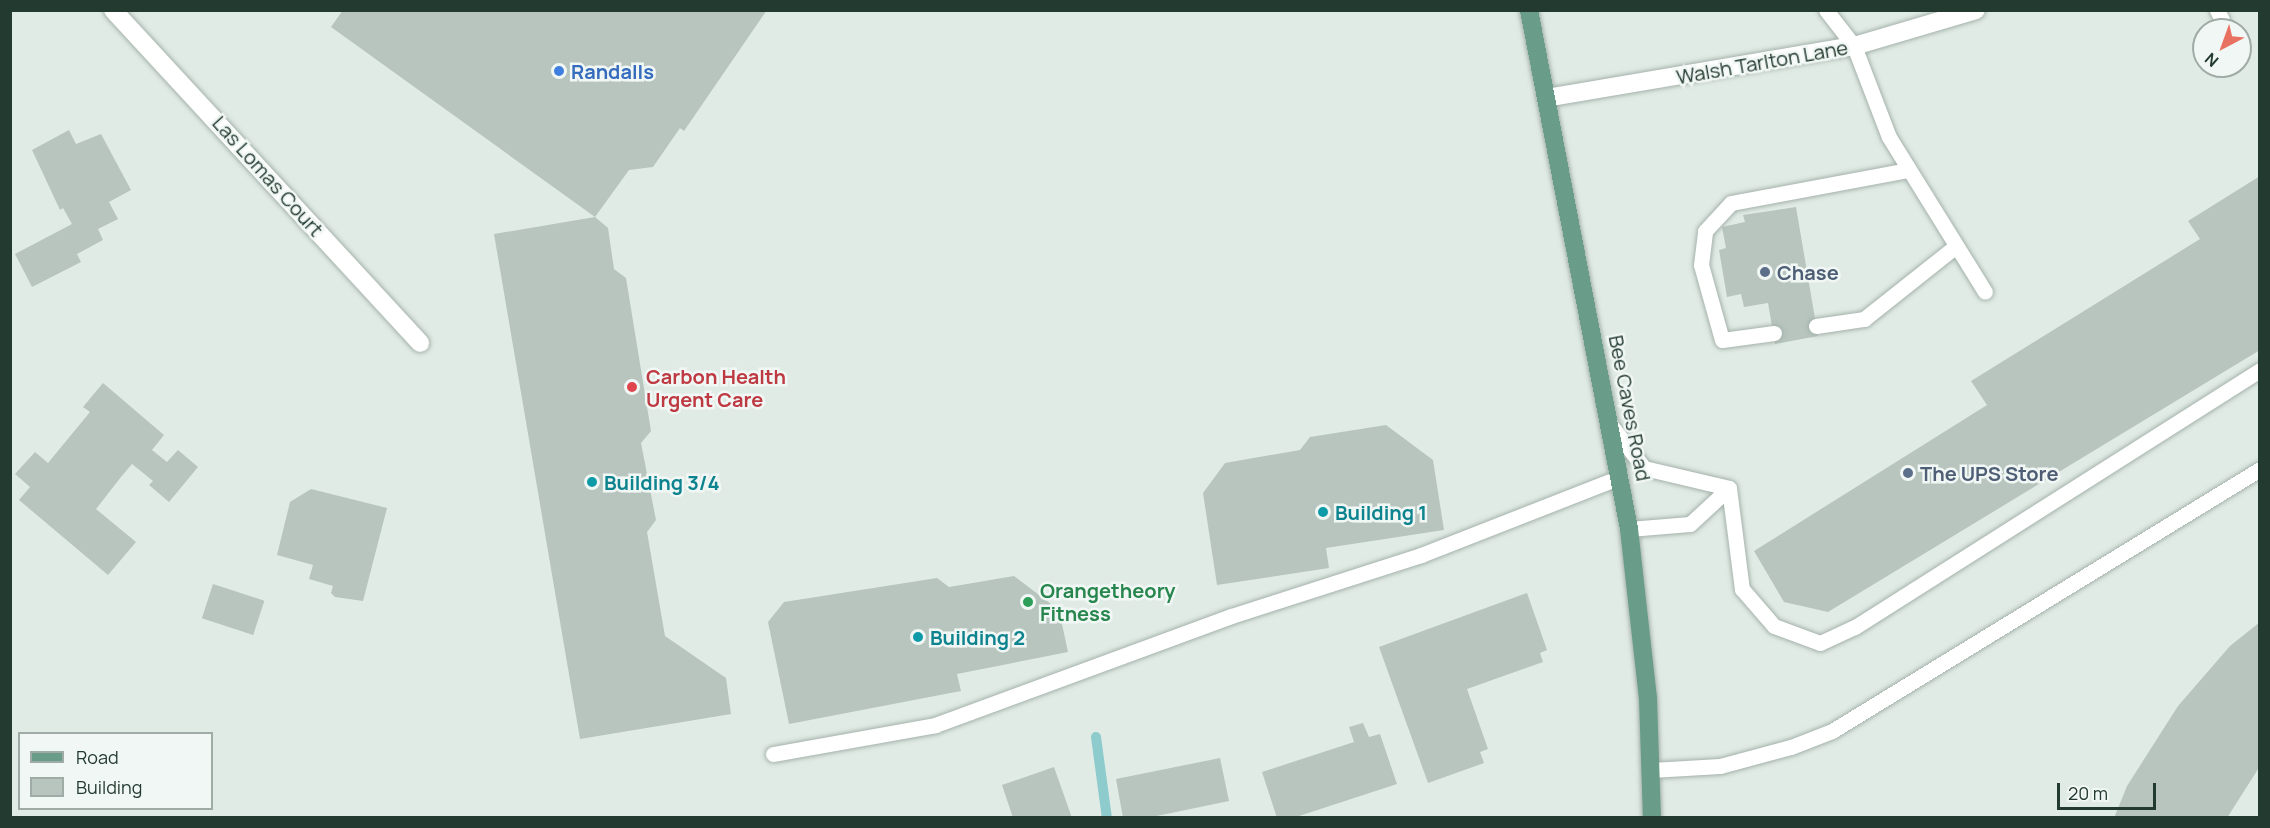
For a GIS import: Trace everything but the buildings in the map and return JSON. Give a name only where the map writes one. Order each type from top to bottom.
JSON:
[{"type":"main road","name":"Bee Caves Road","points":[[1529,10],[1629,529],[1643,640],[1651,770],[1649,816]]},
{"type":"street","name":"Las Lomas Court","points":[[113,10],[420,343]]},
{"type":"street","name":"Walsh Tarlton Lane","points":[[1546,98],[1854,46],[1976,10]]},
{"type":"lane","points":[[1826,10],[1854,46],[1889,137],[1955,247],[1985,292]]},
{"type":"lane","points":[[1774,333],[1722,340],[1701,266],[1705,231],[1731,203],[1908,170]]},
{"type":"lane","points":[[1816,326],[1864,319],[1955,247]]},
{"type":"lane","points":[[1729,488],[1742,589],[1774,626],[1820,643],[1856,627],[2259,370]]},
{"type":"lane","points":[[1610,424],[1644,468],[1729,488]]},
{"type":"lane","points":[[1651,770],[1720,766],[1791,747],[1832,731],[2259,469]]},
{"type":"lane","points":[[773,754],[935,725],[1231,616],[1421,555],[1620,477]]},
{"type":"lane","points":[[1629,529],[1690,524],[1729,488]]},
{"type":"waterway","points":[[1096,737],[1107,818]]},
{"type":"place","name":"Randalls","points":[[559,71]]},
{"type":"place","name":"Chase","points":[[1765,272]]},
{"type":"place","name":"Carbon Health Urgent Care","points":[[632,387]]},
{"type":"place","name":"The UPS Store","points":[[1908,473]]},
{"type":"place","name":"Building 3/4","points":[[592,482]]},
{"type":"place","name":"Building 1","points":[[1323,512]]},
{"type":"place","name":"Orangetheory Fitness","points":[[1028,602]]},
{"type":"place","name":"Building 2","points":[[918,637]]}]
